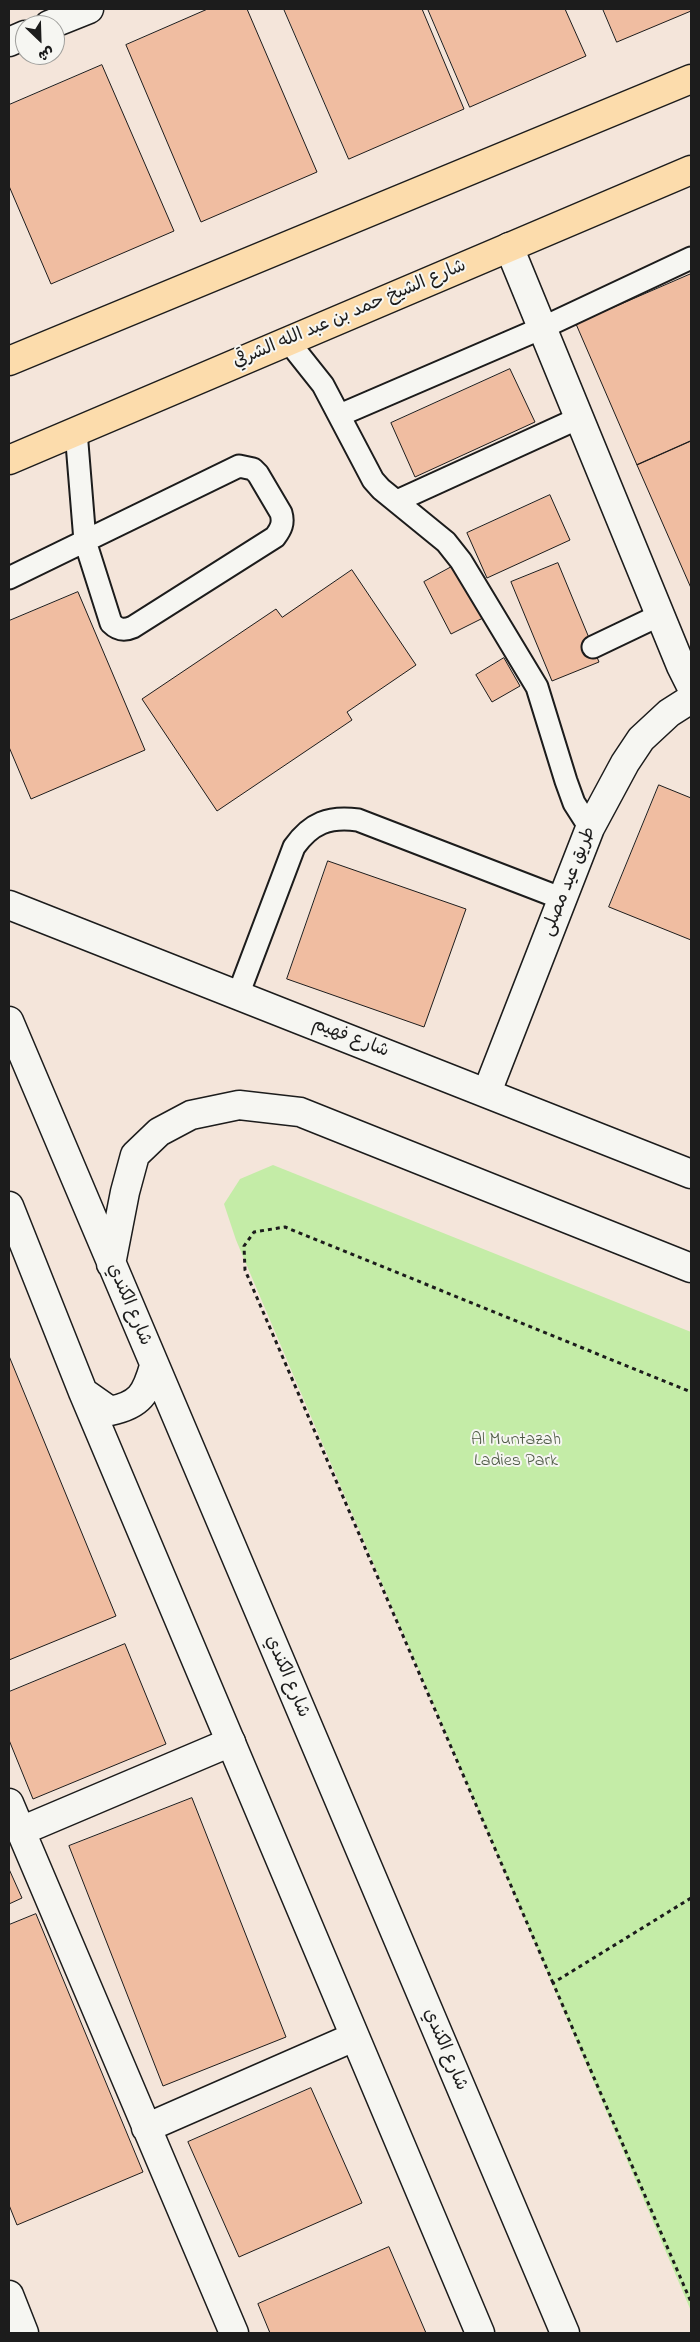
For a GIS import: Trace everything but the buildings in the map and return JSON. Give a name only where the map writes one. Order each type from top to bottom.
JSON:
[{"type":"highway","points":[[9,362],[691,79]]},
{"type":"highway","name":"شارع الشيخ حمد بن عبد الله الشرقي","points":[[9,460],[691,170]]},
{"type":"highway","points":[[646,189],[691,190]]},
{"type":"street","points":[[65,19],[89,9]]},
{"type":"street","points":[[509,247],[691,686]]},
{"type":"street","points":[[9,472],[65,436]]},
{"type":"street","name":"طريق عيد مصلى","points":[[487,1092],[590,828],[625,762],[642,739],[669,712],[691,699]]},
{"type":"street","name":"شارع فهيم","points":[[9,905],[691,1174]]},
{"type":"street","name":"شارع الكندي","points":[[9,1021],[565,2333]]},
{"type":"street","points":[[111,1264],[125,1192],[135,1155],[159,1132],[191,1114],[239,1105],[300,1112],[691,1268]]},
{"type":"street","points":[[9,1206],[82,1392],[480,2333]]},
{"type":"street","points":[[82,1392],[110,1411],[127,1408],[140,1399],[149,1385],[154,1366]]},
{"type":"street","points":[[21,1831],[231,1742]]},
{"type":"street","points":[[9,1803],[234,2333]]},
{"type":"street","points":[[146,2128],[354,2037]]},
{"type":"street","points":[[9,2295],[24,2333]]},
{"type":"lane","points":[[340,415],[542,328],[691,258]]},
{"type":"lane","points":[[288,341],[323,385],[373,480],[453,550],[538,671],[566,781],[574,802],[590,828]]},
{"type":"lane","points":[[397,501],[579,418]]},
{"type":"lane","points":[[9,578],[85,541],[239,466],[247,466],[258,474],[283,520],[281,529],[275,537],[127,630],[121,630],[111,623],[85,541],[65,436]]},
{"type":"lane","points":[[593,646],[660,615]]},
{"type":"lane","points":[[238,995],[294,847],[303,833],[316,824],[330,819],[358,820],[563,898]]},
{"type":"path","points":[[691,1392],[285,1226],[254,1232],[244,1246],[245,1270],[691,2302]]},
{"type":"path","points":[[553,1983],[691,1898]]},
{"type":"green space","name":"Al Muntazah Ladies Park","points":[[273,1165],[691,1332],[691,2311],[236,1240],[224,1204],[240,1179]]}]
